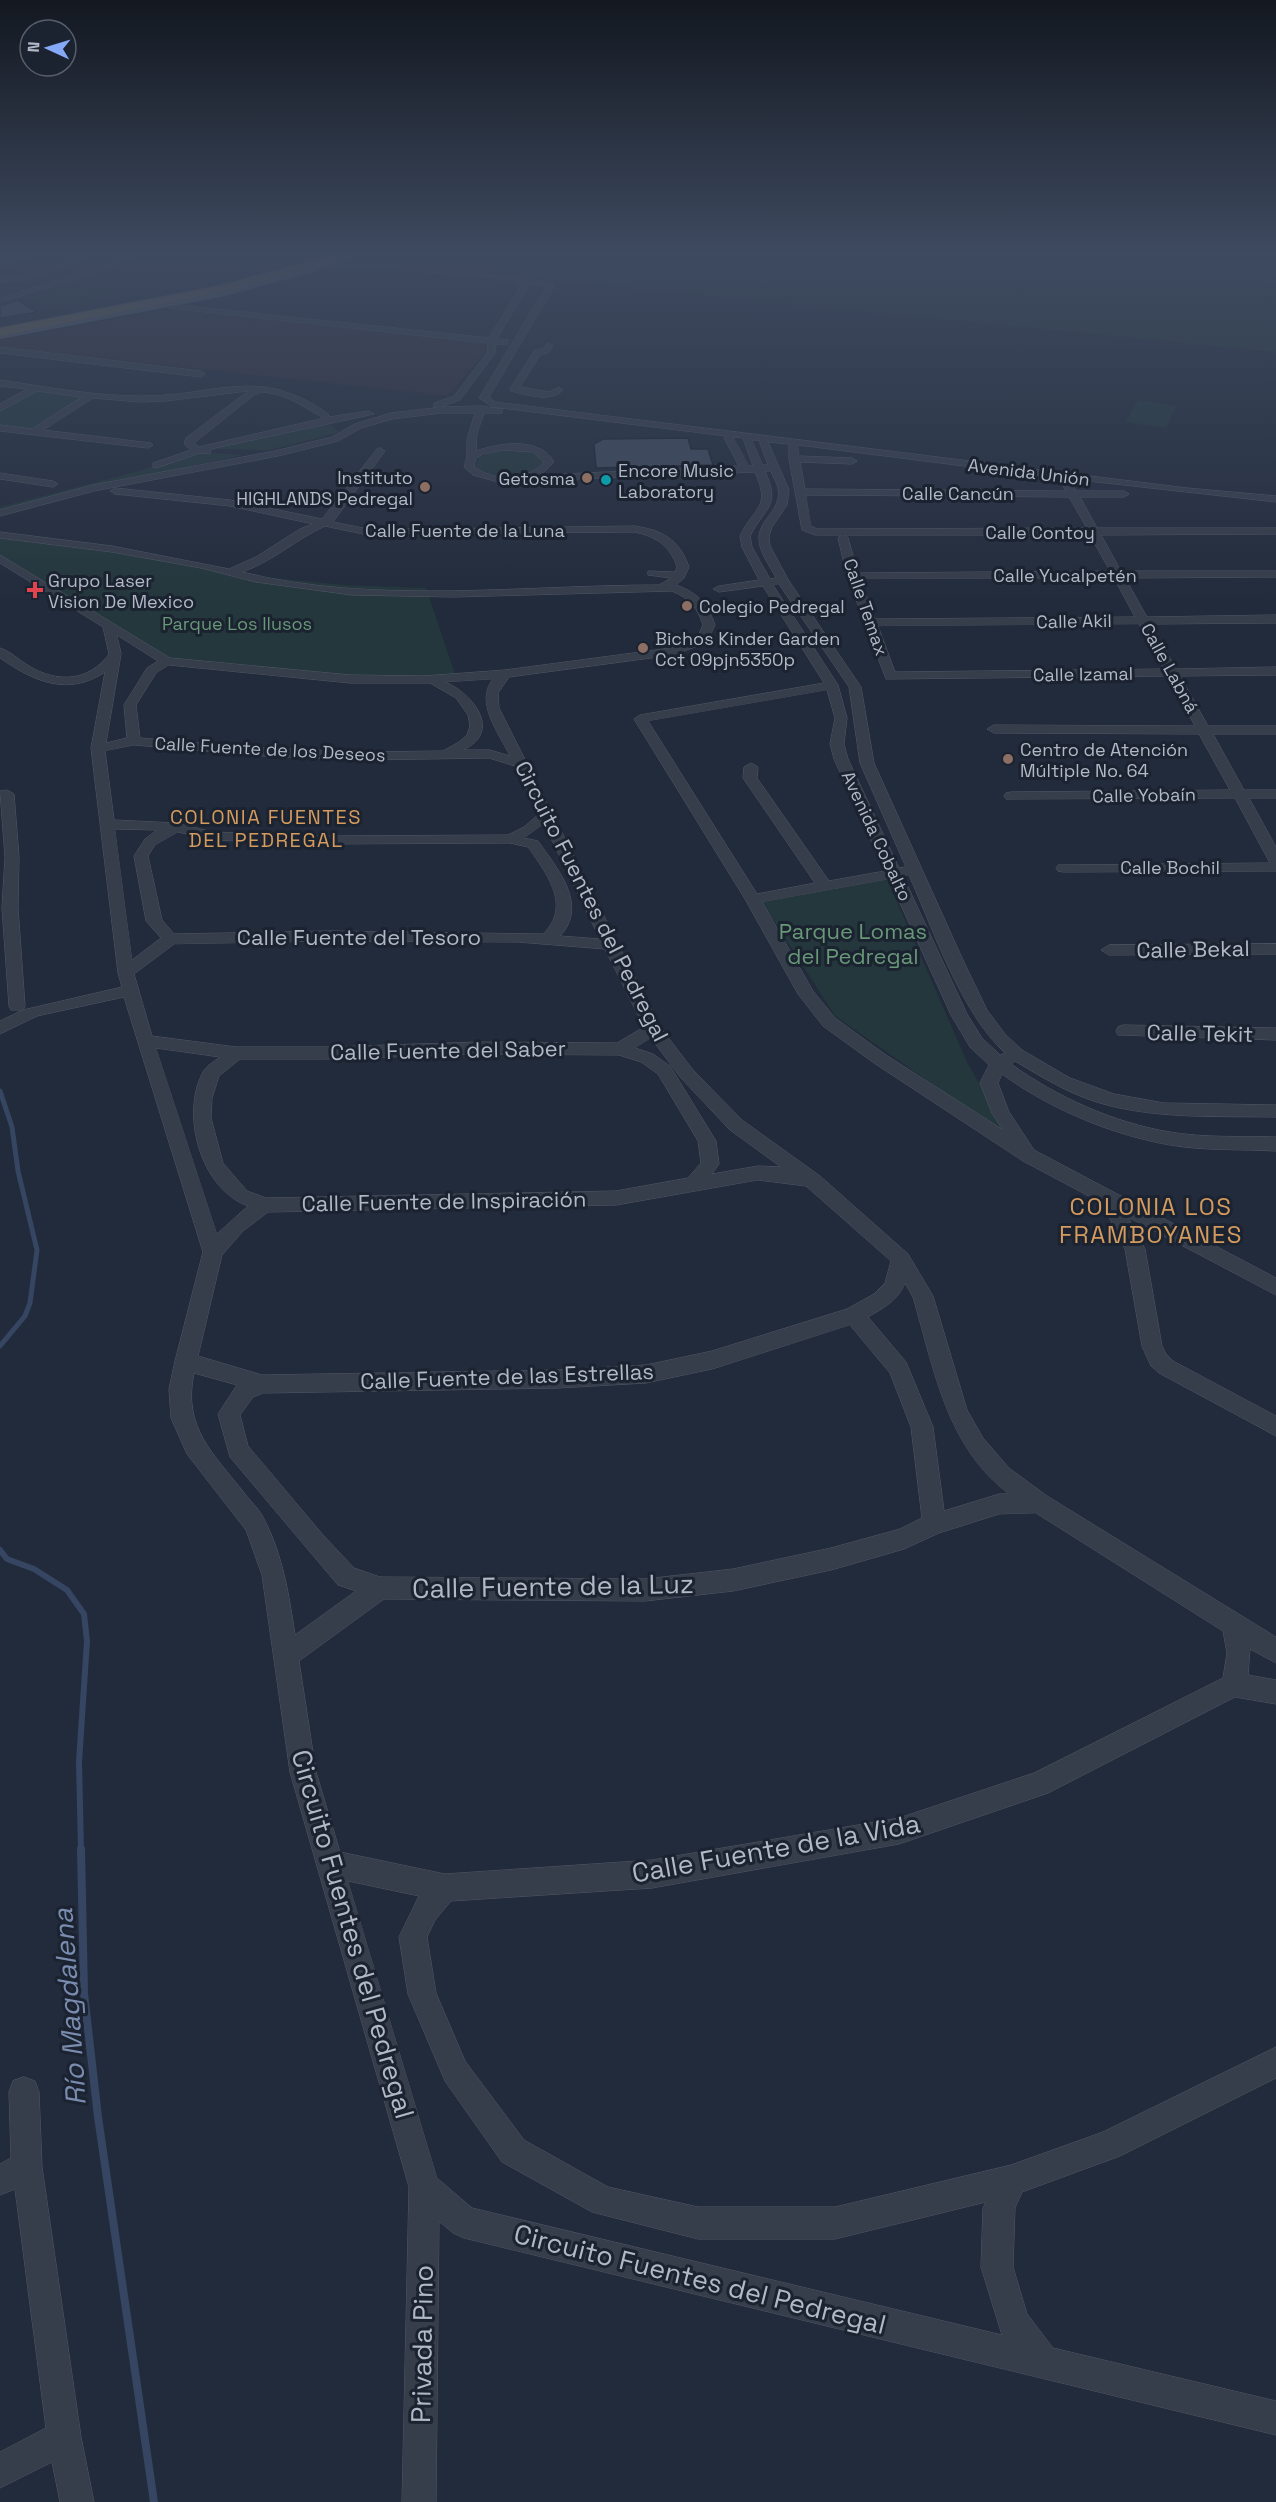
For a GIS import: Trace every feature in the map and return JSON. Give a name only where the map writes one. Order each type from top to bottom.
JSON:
[{"type":"street","points":[[182,372],[201,374]]},
{"type":"street","points":[[0,506],[138,470],[196,450],[327,418],[449,403],[465,390],[479,372]]},
{"type":"street","points":[[500,372],[484,398],[485,406],[475,425],[470,451],[472,457],[469,467],[480,475],[514,478],[768,469]]},
{"type":"street","points":[[515,384],[524,372]]},
{"type":"street","points":[[0,383],[144,399],[228,389],[284,391],[314,406],[356,442]]},
{"type":"street","points":[[0,408],[36,388]]},
{"type":"street","points":[[196,450],[189,444],[189,440],[230,399],[231,392],[228,389]]},
{"type":"street","points":[[262,389],[251,393],[217,414],[178,444],[196,450],[275,454]]},
{"type":"street","points":[[465,390],[468,402],[485,406]]},
{"type":"street","points":[[34,432],[93,394]]},
{"type":"street","points":[[0,513],[93,488],[275,454],[335,439],[358,426],[391,416],[485,406]]},
{"type":"street","name":"Avenida Unión","points":[[485,406],[747,438]]},
{"type":"street","name":"Avenida Unión","points":[[485,406],[729,438],[794,442],[1187,491],[1276,499]]},
{"type":"street","points":[[0,428],[148,445]]},
{"type":"street","points":[[729,438],[746,470]]},
{"type":"street","name":"Avenida Cobalto","points":[[747,438],[784,490],[782,505],[767,527],[764,536],[765,546],[783,580],[855,687],[867,764],[980,1012],[999,1038],[1016,1054],[1064,1082],[1111,1100],[1164,1109],[1276,1111]]},
{"type":"street","name":"Avenida Cobalto","points":[[764,439],[768,469],[767,503],[745,536],[752,561],[832,685],[841,718],[837,744],[841,759],[959,1016],[978,1045],[998,1064],[1038,1090],[1102,1119],[1170,1139],[1276,1144]]},
{"type":"street","points":[[794,442],[794,459],[800,492]]},
{"type":"street","points":[[472,457],[491,449],[518,447],[541,452],[547,457],[549,462],[538,473],[514,478]]},
{"type":"street","points":[[794,459],[856,461],[861,459],[864,451]]},
{"type":"street","points":[[229,572],[251,567],[306,530],[330,519],[380,452]]},
{"type":"street","points":[[0,476],[53,484]]},
{"type":"street","name":"Calle Labná","points":[[1063,476],[1276,860]]},
{"type":"street","name":"Calle Fuente de la Luna","points":[[115,491],[230,503],[320,525],[363,531],[634,529],[652,531],[663,537],[680,558],[683,567],[680,576]]},
{"type":"street","name":"Calle Cancún","points":[[800,492],[1075,494],[1187,491]]},
{"type":"street","name":"Calle Contoy","points":[[800,492],[806,528],[815,532],[1276,531]]},
{"type":"street","points":[[256,579],[264,569],[318,533],[320,525]]},
{"type":"street","points":[[0,534],[32,538],[112,549],[256,579],[352,592],[400,594],[663,587],[684,591],[693,596],[709,625],[702,640],[673,651],[505,674],[424,680],[350,679],[167,661],[6,554],[32,538]]},
{"type":"street","name":"Calle Temax","points":[[843,538],[854,576],[873,623],[890,676]]},
{"type":"street","points":[[652,573],[680,576]]},
{"type":"street","name":"Calle Yucalpetén","points":[[854,576],[1276,574]]},
{"type":"street","points":[[663,587],[680,576]]},
{"type":"street","points":[[719,589],[783,580]]},
{"type":"street","name":"Calle Akil","points":[[873,623],[1276,619]]},
{"type":"street","points":[[110,625],[115,654],[98,748],[128,981],[213,1252]]},
{"type":"street","points":[[0,652],[39,677],[60,682],[98,673],[110,664],[115,654]]},
{"type":"street","name":"Calle Fuente de los Deseos","points":[[134,741],[130,705],[151,671],[167,661]]},
{"type":"street","name":"Calle Izamal","points":[[890,676],[1276,671]]},
{"type":"street","name":"Circuito Fuentes del Pedregal","points":[[505,674],[491,688],[489,694],[493,708],[653,1029],[687,1074],[736,1125],[813,1181],[901,1259],[922,1296],[957,1411],[975,1445],[1001,1475],[1039,1503],[1276,1651]]},
{"type":"street","name":"Calle Fuente de los Deseos","points":[[424,680],[440,684],[461,694],[471,709],[477,729],[474,738],[467,744],[441,754]]},
{"type":"street","points":[[832,685],[640,719],[753,900],[806,994],[829,1022],[880,1059],[1029,1156],[1276,1287]]},
{"type":"street","points":[[994,729],[1276,730]]},
{"type":"street","name":"Calle Fuente de los Deseos","points":[[98,748],[134,741],[276,753],[360,756],[490,754],[520,763]]},
{"type":"street","points":[[750,767],[750,778],[825,886]]},
{"type":"street","points":[[4,794],[7,969],[25,1009]]},
{"type":"street","name":"Calle Yobaín","points":[[1011,796],[1276,794]]},
{"type":"street","points":[[510,839],[529,830],[546,815]]},
{"type":"street","points":[[109,824],[176,827],[213,836],[323,840],[510,839],[532,844],[556,876],[564,904],[562,923],[548,938]]},
{"type":"street","points":[[0,1012],[25,1009],[128,981],[170,939],[154,921],[141,856],[144,848],[153,838],[176,827]]},
{"type":"street","name":"Calle Bochil","points":[[1063,868],[1276,867]]},
{"type":"street","points":[[753,900],[914,870]]},
{"type":"street","name":"Calle Fuente del Tesoro","points":[[170,939],[331,936],[548,938],[612,945]]},
{"type":"street","name":"Calle Bekal","points":[[1109,950],[1276,948]]},
{"type":"street","points":[[0,1028],[25,1009]]},
{"type":"street","points":[[620,1049],[653,1029]]},
{"type":"street","name":"Calle Tekit","points":[[1124,1031],[1276,1034]]},
{"type":"street","name":"Calle Fuente del Saber","points":[[145,1041],[236,1053],[327,1053],[479,1047],[620,1049]]},
{"type":"street","points":[[620,1049],[647,1058],[664,1070],[707,1141],[710,1164],[694,1184]]},
{"type":"street","points":[[236,1053],[211,1073],[203,1098],[202,1118],[214,1165],[240,1196],[265,1205]]},
{"type":"street","points":[[1016,1054],[998,1064],[988,1083],[1001,1113],[1029,1156]]},
{"type":"street","name":"Calle Fuente de Inspiración","points":[[265,1205],[616,1198],[758,1173],[780,1174],[813,1181]]},
{"type":"street","points":[[1109,1198],[1135,1249],[1152,1346],[1158,1360],[1166,1367],[1276,1427]]},
{"type":"street","points":[[213,1252],[231,1229],[251,1212],[265,1205]]},
{"type":"street","name":"Circuito Fuentes del Pedregal","points":[[213,1252],[185,1360],[180,1389],[182,1418],[195,1448],[255,1524],[273,1575],[303,1772],[424,2187],[464,2222],[1276,2418]]},
{"type":"street","name":"Calle Fuente de las Estrellas","points":[[185,1360],[262,1384],[558,1379],[646,1374],[712,1360],[854,1315],[881,1300],[894,1286],[901,1259]]},
{"type":"street","points":[[854,1315],[900,1368],[922,1427],[934,1524]]},
{"type":"street","name":"Calle Fuente de la Luz","points":[[262,1384],[245,1391],[229,1414],[238,1450],[346,1577],[380,1588],[645,1590],[733,1580],[831,1559],[904,1538],[934,1524],[999,1504],[1039,1503]]},
{"type":"street","name":"Calle Fuente de la Luz","points":[[287,1655],[380,1588]]},
{"type":"street","points":[[1234,1625],[1239,1653],[1234,1685],[1276,1692]]},
{"type":"street","name":"Calle Fuente de la Vida","points":[[328,1863],[445,1888],[652,1874],[899,1831],[1039,1784],[1234,1685]]},
{"type":"street","points":[[445,1888],[425,1910],[413,1937],[422,1994],[456,2071],[513,2151],[603,2201],[698,2223],[835,2223],[1011,2180],[1109,2145],[1276,2062]]},
{"type":"street","points":[[24,2092],[14,2174],[77,2502]]},
{"type":"street","points":[[1011,2180],[999,2208],[998,2267],[1013,2323],[1044,2363]]},
{"type":"street","name":"Privada Pino","points":[[419,2502],[424,2187]]},
{"type":"street","points":[[0,2471],[64,2437]]},
{"type":"shaded area","points":[[226,372],[469,372],[448,396]]},
{"type":"green space","points":[[37,389],[89,394],[33,430],[0,426],[0,410]]},
{"type":"green space","points":[[1138,400],[1176,406],[1166,428],[1126,422]]},
{"type":"green space","points":[[326,421],[339,432],[270,450],[206,449]]},
{"type":"green space","points":[[512,449],[529,451],[543,458],[543,462],[530,471],[510,476],[490,474],[476,465],[479,457],[493,451]]},
{"type":"green space","points":[[197,452],[243,455],[94,487],[0,512],[0,507],[139,471]]},
{"type":"green space","name":"Parque Los Ilusos","points":[[0,535],[115,547],[263,577],[345,585],[426,588],[455,674],[424,677],[350,678],[167,661],[0,557]]},
{"type":"green space","name":"Parque Lomas del Pedregal","points":[[887,879],[967,1062],[1011,1139],[835,1016],[762,902]]},
{"type":"building","points":[[688,438],[691,449],[708,449],[713,465],[596,468],[594,444],[603,439]]},
{"type":"waterway","name":"Río Magdalena","points":[[0,1091],[12,1127],[18,1171],[37,1250],[30,1303],[25,1316],[0,1346]]},
{"type":"waterway","name":"Río Magdalena","points":[[0,1550],[7,1559],[34,1569],[67,1590],[84,1614],[87,1641],[79,1762],[81,1851]]},
{"type":"waterway","name":"Río Magdalena","points":[[81,1849],[84,1993],[98,2117],[154,2502]]},
{"type":"place","name":"Getosma","points":[[587,478]]},
{"type":"place","name":"Encore Music Laboratory","points":[[606,480]]},
{"type":"place","name":"Instituto HIGHLANDS Pedregal","points":[[425,487]]},
{"type":"place","name":"Grupo Laser Vision De Mexico","points":[[35,590]]},
{"type":"place","name":"Colegio Pedregal","points":[[687,606]]},
{"type":"place","name":"Bichos Kinder Garden Cct 09pjn5350p","points":[[643,648]]},
{"type":"place","name":"Centro de Atención Múltiple No. 64","points":[[1008,759]]},
{"type":"district","name":"COLONIA FUENTES DEL PEDREGAL","points":[[266,828]]},
{"type":"district","name":"COLONIA LOS FRAMBOYANES","points":[[1151,1220]]}]
